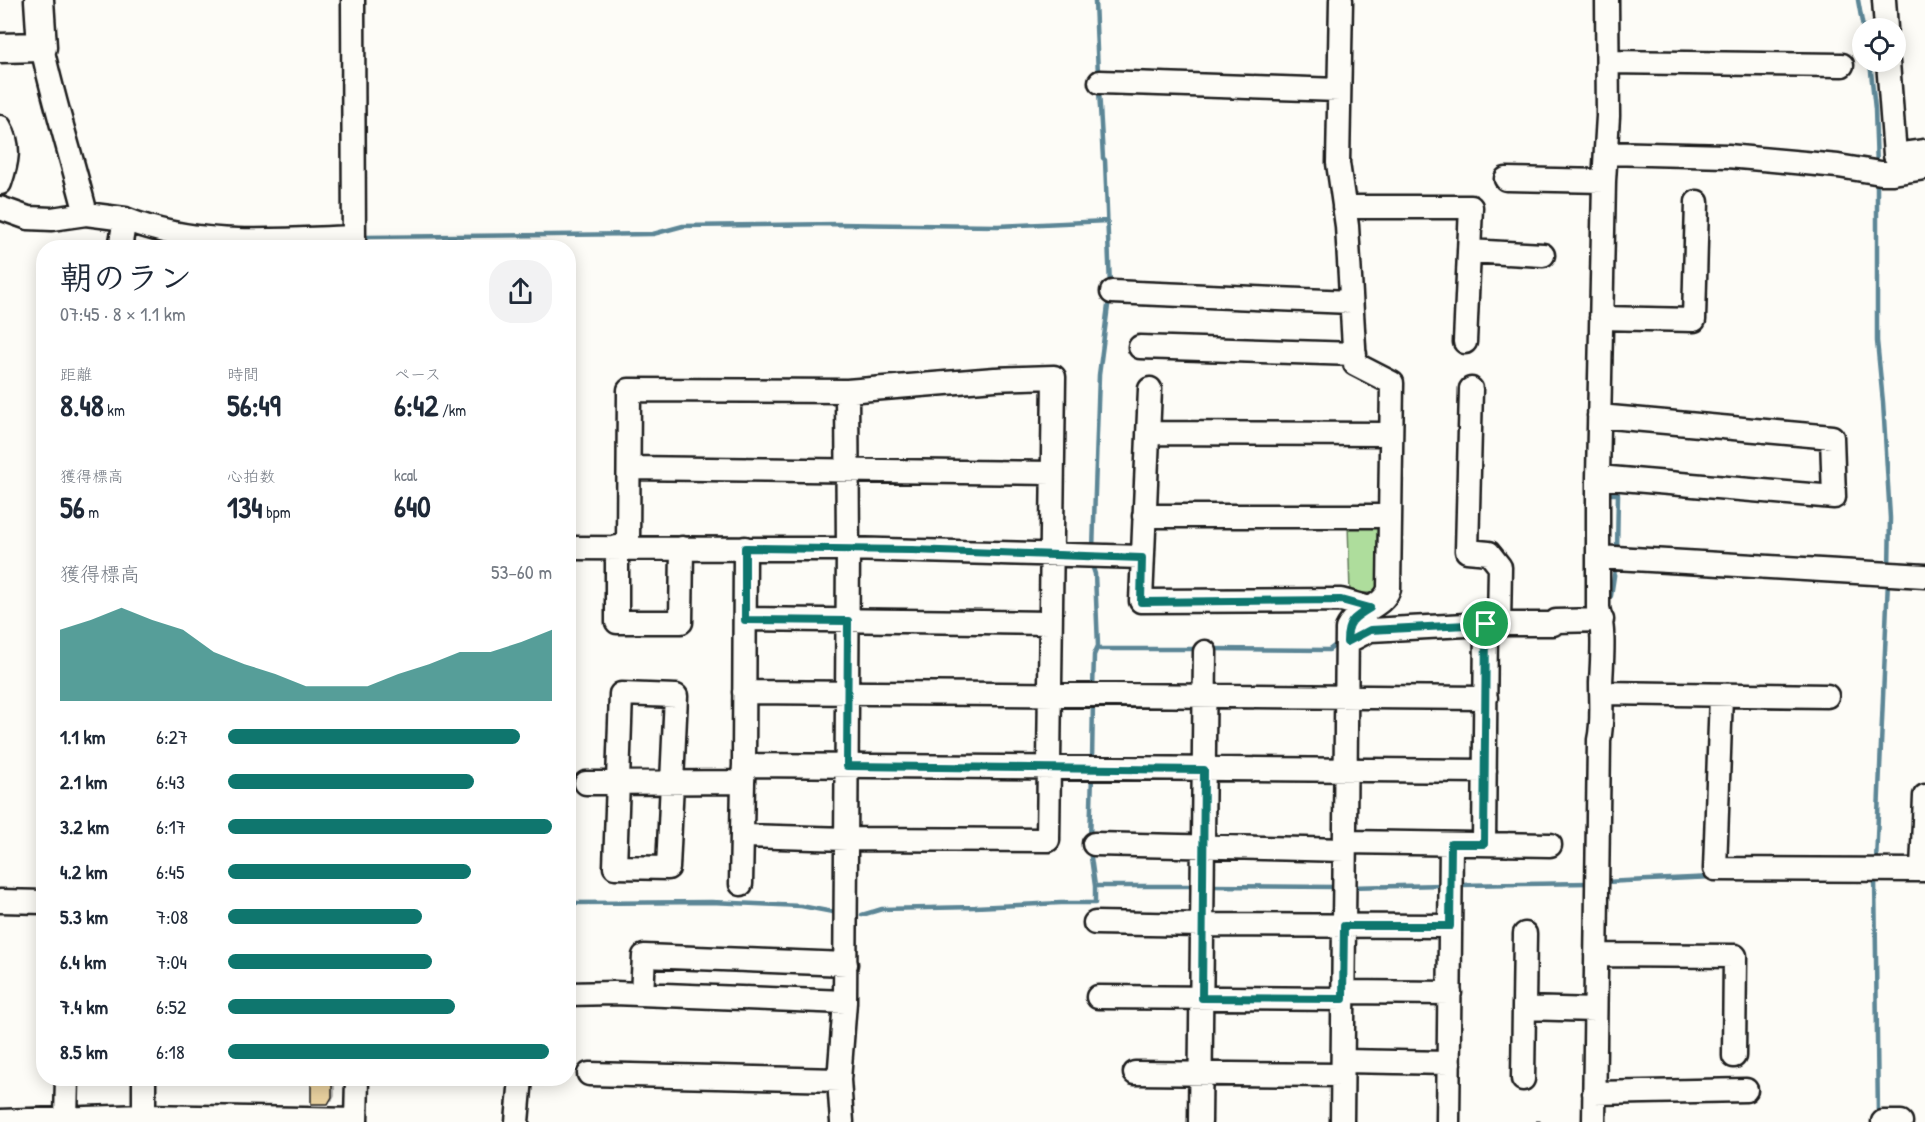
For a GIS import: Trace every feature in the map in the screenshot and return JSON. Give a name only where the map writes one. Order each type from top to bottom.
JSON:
[{"type":"main road","points":[[0,48],[42,47],[39,0]]},
{"type":"street","points":[[353,0],[354,240]]},
{"type":"street","points":[[1341,0],[1338,163],[1344,207],[1355,364],[1392,383],[1389,589],[1386,596],[1350,622],[1347,629],[1342,1122]]},
{"type":"street","points":[[1594,1122],[1602,620],[1598,608],[1610,558],[1598,477],[1604,181],[1608,116],[1607,0]]},
{"type":"street","points":[[1884,0],[1885,18]]},
{"type":"street","points":[[42,47],[52,93],[66,134],[86,214]]},
{"type":"street","points":[[1608,62],[1842,65]]},
{"type":"street","points":[[1889,72],[1894,155],[1925,151]]},
{"type":"street","points":[[1100,82],[1339,90]]},
{"type":"street","points":[[0,127],[6,136],[8,151],[0,183]]},
{"type":"street","points":[[1606,153],[1728,156],[1877,172],[1925,168]]},
{"type":"street","points":[[1506,179],[1604,181]]},
{"type":"street","points":[[1601,318],[1694,320],[1697,202]]},
{"type":"street","points":[[1344,207],[1471,207],[1466,342]]},
{"type":"street","points":[[0,208],[28,218],[52,219],[86,214],[125,219],[150,229],[183,236],[234,240]]},
{"type":"street","points":[[121,240],[125,219]]},
{"type":"street","points":[[1469,251],[1543,255]]},
{"type":"street","points":[[1112,292],[1351,302]]},
{"type":"street","points":[[1140,347],[1355,354]]},
{"type":"street","points":[[682,548],[681,622],[617,622],[629,468],[630,390],[847,391],[995,379],[1054,377],[1048,840],[742,836]]},
{"type":"street","points":[[1150,389],[1141,602],[1341,600],[1370,608]]},
{"type":"street","points":[[1471,389],[1467,551],[1489,554],[1500,567],[1496,621],[1485,698],[1484,844]]},
{"type":"street","points":[[842,1122],[839,1080],[846,964],[847,391]]},
{"type":"street","points":[[1598,477],[1834,497],[1832,437],[1599,416]]},
{"type":"street","points":[[1148,433],[1391,434]]},
{"type":"street","points":[[629,468],[1052,472]]},
{"type":"street","points":[[1144,516],[1390,516]]},
{"type":"street","points":[[576,548],[848,549],[1142,558]]},
{"type":"street","points":[[741,884],[745,548]]},
{"type":"street","points":[[1610,558],[1925,576]]},
{"type":"street","points":[[745,620],[1050,623]]},
{"type":"street","points":[[1347,642],[1370,630],[1496,621],[1553,624],[1556,621],[1602,620]]},
{"type":"street","points":[[1200,1122],[1205,652]]},
{"type":"street","points":[[744,692],[1485,698]]},
{"type":"street","points":[[1601,693],[1827,696]]},
{"type":"street","points":[[621,694],[676,696],[672,782],[668,868],[615,867],[621,694]]},
{"type":"street","points":[[1720,694],[1715,869],[1924,870],[1925,796]]},
{"type":"street","points":[[586,783],[672,782],[743,773],[847,766],[1485,771]]},
{"type":"street","points":[[1095,844],[1550,845]]},
{"type":"street","points":[[1448,1122],[1451,844]]},
{"type":"street","points":[[0,901],[36,902]]},
{"type":"street","points":[[1095,923],[1450,926]]},
{"type":"street","points":[[1523,1079],[1525,934]]},
{"type":"street","points":[[1596,955],[1735,956],[1734,1056]]},
{"type":"street","points":[[642,994],[644,956],[846,964]]},
{"type":"street","points":[[1098,997],[1202,998],[1450,993]]},
{"type":"street","points":[[576,994],[642,994],[845,1002]]},
{"type":"street","points":[[1524,1008],[1595,1010]]},
{"type":"street","points":[[1135,1073],[1201,1075],[1449,1062]]},
{"type":"street","points":[[589,1074],[839,1080]]},
{"type":"street","points":[[66,1119],[67,1086]]},
{"type":"street","points":[[144,1086],[144,1116]]},
{"type":"street","points":[[0,1121],[144,1116],[356,1121],[357,1086]]},
{"type":"street","points":[[517,1122],[520,1086]]},
{"type":"street","points":[[1594,1093],[1746,1090]]},
{"type":"path","points":[[1536,1122],[1545,1122]]},
{"type":"green space","points":[[1348,523],[1374,523],[1380,528],[1380,586],[1375,593],[1350,593]]},
{"type":"building","points":[[311,1086],[332,1086],[332,1097],[328,1104],[311,1104]]},
{"type":"waterway","points":[[1095,0],[1098,75]]},
{"type":"waterway","points":[[1858,0],[1861,18]]},
{"type":"waterway","points":[[1871,72],[1877,167]]},
{"type":"waterway","points":[[1099,90],[1103,158],[1105,160],[1110,287]]},
{"type":"waterway","points":[[1877,178],[1877,341],[1890,518],[1889,568]]},
{"type":"waterway","points":[[366,237],[653,234],[683,226],[838,224],[998,226],[1107,221]]},
{"type":"waterway","points":[[1093,550],[1099,375],[1109,298]]},
{"type":"waterway","points":[[1608,494],[1618,494],[1617,552]]},
{"type":"waterway","points":[[1091,562],[1095,574],[1098,646],[1094,655],[1093,690]]},
{"type":"waterway","points":[[1611,596],[1616,563]]},
{"type":"waterway","points":[[1876,862],[1888,580]]},
{"type":"waterway","points":[[1210,649],[1329,650],[1338,643]]},
{"type":"waterway","points":[[1098,646],[1100,649],[1199,649]]},
{"type":"waterway","points":[[1092,762],[1093,701]]},
{"type":"waterway","points":[[1090,839],[1092,775]]},
{"type":"waterway","points":[[1090,850],[1095,886]]},
{"type":"waterway","points":[[1875,876],[1878,1117]]},
{"type":"waterway","points":[[1605,882],[1713,877]]},
{"type":"waterway","points":[[1458,885],[1590,883]]},
{"type":"waterway","points":[[1350,887],[1443,885]]},
{"type":"waterway","points":[[862,915],[882,909],[1095,903],[1095,886],[1195,886]]},
{"type":"waterway","points":[[1209,886],[1335,887]]},
{"type":"waterway","points":[[576,903],[711,902],[801,906],[838,913]]},
{"type":"route","points":[[745,548],[912,550],[1142,558],[1141,602],[1341,600],[1370,608],[1350,622],[1347,629],[1347,642],[1370,630],[1486,624],[1484,844],[1451,844],[1450,926],[1344,926],[1343,999],[1202,998],[1204,770],[847,766],[848,621],[745,620],[745,548]]}]
